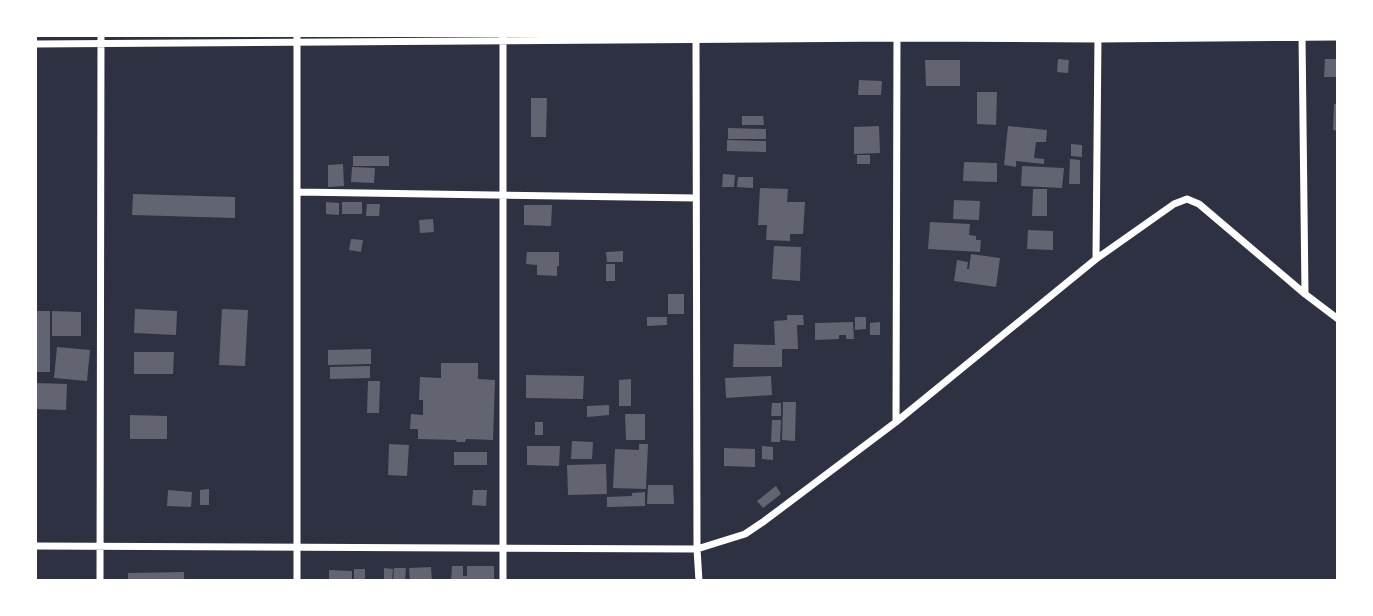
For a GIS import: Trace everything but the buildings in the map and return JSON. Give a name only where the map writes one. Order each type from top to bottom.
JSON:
[{"type":"street","points":[[896,422],[897,36]]},
{"type":"street","points":[[696,37],[699,581]]},
{"type":"street","points":[[1096,259],[1098,37]]},
{"type":"street","points":[[1302,37],[1305,294]]},
{"type":"street","points":[[35,44],[101,39],[1338,37]]},
{"type":"street","points":[[297,38],[297,581]]},
{"type":"street","points":[[503,38],[503,581]]},
{"type":"street","points":[[100,581],[101,39]]},
{"type":"street","points":[[297,192],[696,198]]},
{"type":"street","points":[[35,545],[697,549],[745,534],[896,422],[1096,259],[1174,204],[1187,199],[1199,204],[1338,320]]}]
